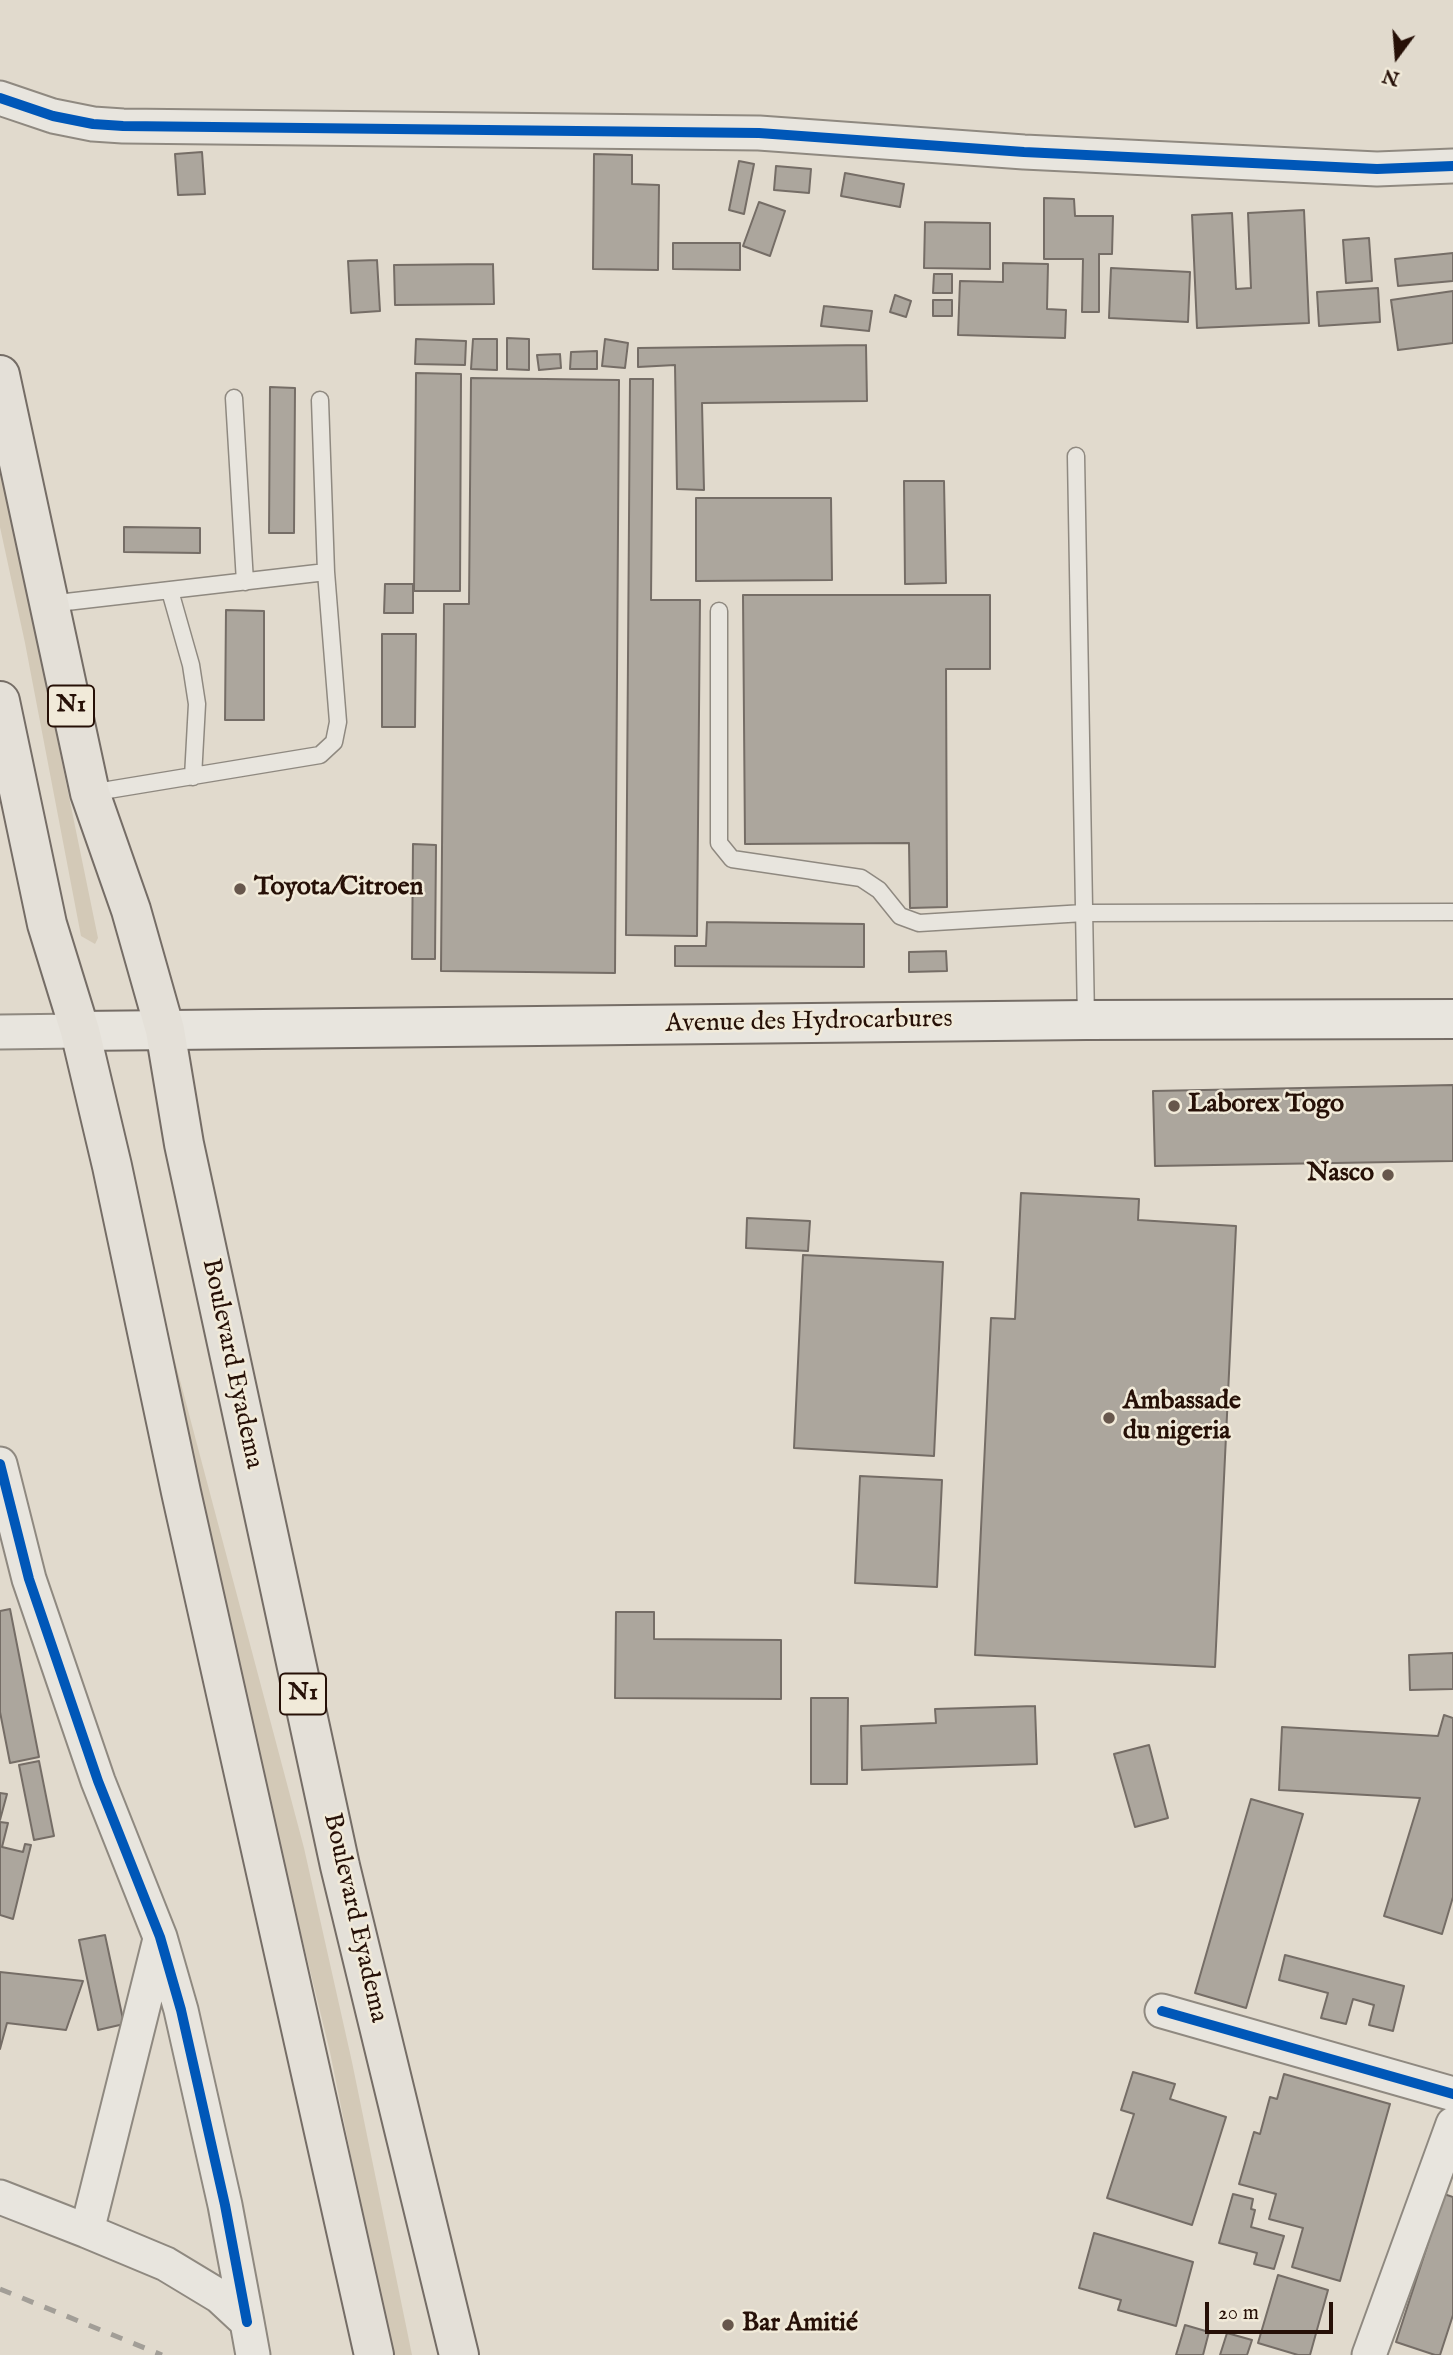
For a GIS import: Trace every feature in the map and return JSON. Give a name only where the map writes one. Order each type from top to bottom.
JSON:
[{"type":"highway","name":"Boulevard Eyadema","points":[[0,375],[90,793],[131,910],[165,1030],[184,1144],[340,1866],[459,2355]]},
{"type":"highway","points":[[0,701],[47,925],[80,1031],[113,1166],[181,1492],[374,2355]]},
{"type":"main road","name":"Avenue des Hydrocarbures","points":[[80,1031],[1086,1020],[1453,1019]]},
{"type":"street","points":[[0,98],[53,116],[93,124],[123,126],[759,133],[1024,152],[1363,169],[1453,166]]},
{"type":"street","points":[[0,1032],[80,1031]]},
{"type":"street","points":[[0,1464],[15,1579],[160,1937],[181,2010],[225,2206],[253,2355]]},
{"type":"street","points":[[87,2231],[160,1937]]},
{"type":"street","points":[[1162,2011],[1453,2094]]},
{"type":"street","points":[[1369,2355],[1453,2124]]},
{"type":"street","points":[[0,2197],[166,2264],[219,2296],[247,2322]]},
{"type":"lane","points":[[234,398],[245,582]]},
{"type":"lane","points":[[90,793],[320,755],[334,742],[338,722],[326,572],[320,400]]},
{"type":"lane","points":[[1076,456],[1086,1020]]},
{"type":"lane","points":[[49,604],[326,572]]},
{"type":"lane","points":[[170,591],[191,665],[197,704],[193,777]]},
{"type":"lane","points":[[719,611],[719,843],[732,859],[860,878],[879,890],[901,916],[919,923],[1084,913],[1453,912]]},
{"type":"shaded area","points":[[0,461],[98,938],[95,944],[81,936],[0,527]]},
{"type":"shaded area","points":[[119,1150],[304,1848],[352,2062],[412,2355],[393,2355],[330,2052],[279,1844]]},
{"type":"building","points":[[202,152],[205,194],[178,195],[175,154]]},
{"type":"building","points":[[594,154],[632,155],[632,184],[659,185],[658,270],[593,269]]},
{"type":"building","points":[[739,161],[754,164],[744,214],[729,210]]},
{"type":"building","points":[[776,166],[811,169],[809,193],[774,190]]},
{"type":"building","points":[[845,173],[904,184],[900,207],[841,196]]},
{"type":"building","points":[[1044,198],[1074,199],[1075,216],[1113,216],[1112,254],[1099,254],[1099,312],[1082,312],[1083,259],[1044,259]]},
{"type":"building","points":[[759,202],[785,211],[770,256],[743,246]]},
{"type":"building","points":[[1304,210],[1309,323],[1197,328],[1192,215],[1232,213],[1236,289],[1251,288],[1248,213]]},
{"type":"building","points":[[925,222],[990,223],[990,269],[924,268]]},
{"type":"building","points":[[1369,238],[1372,281],[1346,283],[1343,240]]},
{"type":"building","points":[[673,243],[740,243],[740,270],[673,269]]},
{"type":"building","points":[[1453,253],[1453,281],[1398,286],[1395,259]]},
{"type":"building","points":[[377,260],[380,311],[351,313],[348,261]]},
{"type":"building","points":[[1003,263],[1048,264],[1047,309],[1066,310],[1065,338],[958,335],[960,281],[1003,282]]},
{"type":"building","points":[[493,264],[494,304],[395,305],[394,265]]},
{"type":"building","points":[[1111,268],[1190,272],[1188,322],[1109,318]]},
{"type":"building","points":[[934,274],[952,274],[952,293],[933,293]]},
{"type":"building","points":[[1378,288],[1380,322],[1319,326],[1317,292]]},
{"type":"building","points":[[1453,291],[1453,343],[1398,350],[1391,300]]},
{"type":"building","points":[[895,295],[911,301],[906,317],[890,312]]},
{"type":"building","points":[[933,300],[952,300],[952,316],[933,316]]},
{"type":"building","points":[[824,306],[872,311],[869,331],[821,326]]},
{"type":"building","points":[[507,338],[529,339],[529,370],[507,369]]},
{"type":"building","points":[[416,339],[466,341],[465,365],[415,364]]},
{"type":"building","points":[[473,339],[497,339],[497,370],[471,369]]},
{"type":"building","points":[[605,339],[628,343],[625,368],[602,366]]},
{"type":"building","points":[[866,345],[867,401],[702,403],[704,490],[677,489],[675,365],[638,367],[638,348]]},
{"type":"building","points":[[597,351],[597,369],[570,369],[571,352]]},
{"type":"building","points":[[560,354],[561,368],[539,370],[537,355]]},
{"type":"building","points":[[416,373],[461,374],[460,591],[414,591]]},
{"type":"building","points":[[471,378],[619,380],[615,973],[441,971],[444,604],[469,604]]},
{"type":"building","points":[[630,379],[653,379],[651,600],[700,600],[697,936],[626,935]]},
{"type":"building","points":[[270,387],[295,388],[294,533],[269,533]]},
{"type":"building","points":[[904,481],[944,481],[946,583],[905,584]]},
{"type":"building","points":[[696,498],[831,498],[832,580],[696,581]]},
{"type":"building","points":[[124,527],[200,528],[200,553],[124,552]]},
{"type":"building","points":[[385,584],[413,584],[413,613],[384,613]]},
{"type":"building","points":[[743,595],[990,595],[990,669],[946,669],[947,907],[910,908],[909,843],[745,844]]},
{"type":"building","points":[[226,610],[264,611],[264,720],[225,720]]},
{"type":"building","points":[[382,634],[416,634],[415,727],[382,727]]},
{"type":"building","points":[[413,844],[436,845],[435,959],[412,959]]},
{"type":"building","points":[[707,922],[864,924],[864,967],[675,966],[675,946],[706,946]]},
{"type":"building","points":[[946,951],[947,971],[909,972],[909,952]]},
{"type":"building","points":[[1453,1085],[1453,1161],[1155,1166],[1153,1091]]},
{"type":"building","points":[[1021,1193],[1139,1199],[1138,1220],[1236,1226],[1215,1667],[975,1655],[991,1318],[1015,1319]]},
{"type":"building","points":[[747,1218],[810,1221],[808,1251],[746,1248]]},
{"type":"building","points":[[803,1255],[943,1262],[934,1456],[794,1448]]},
{"type":"building","points":[[860,1476],[942,1480],[937,1587],[855,1583]]},
{"type":"building","points":[[10,1609],[39,1757],[10,1763],[0,1712],[0,1611]]},
{"type":"building","points":[[616,1612],[654,1612],[654,1639],[781,1640],[781,1699],[615,1698]]},
{"type":"building","points":[[1453,1653],[1453,1689],[1410,1690],[1409,1655]]},
{"type":"building","points":[[811,1698],[848,1698],[847,1784],[811,1784]]},
{"type":"building","points":[[1035,1706],[1037,1764],[862,1770],[861,1726],[936,1723],[935,1709]]},
{"type":"building","points":[[1444,1715],[1453,1718],[1453,1897],[1442,1934],[1384,1916],[1420,1798],[1279,1790],[1282,1727],[1438,1736]]},
{"type":"building","points":[[1149,1745],[1168,1818],[1135,1827],[1114,1754]]},
{"type":"building","points":[[39,1761],[54,1836],[34,1840],[19,1765]]},
{"type":"building","points":[[0,1793],[7,1794],[0,1820]]},
{"type":"building","points":[[1251,1799],[1303,1814],[1246,2008],[1195,1993]]},
{"type":"building","points":[[0,1822],[8,1823],[2,1847],[23,1852],[25,1844],[31,1845],[13,1919],[0,1915]]},
{"type":"building","points":[[105,1935],[124,2024],[98,2030],[79,1940]]},
{"type":"building","points":[[1285,1955],[1404,1986],[1393,2031],[1369,2025],[1374,2005],[1353,1999],[1346,2024],[1321,2018],[1328,1993],[1279,1980]]},
{"type":"building","points":[[0,1972],[83,1981],[66,2030],[7,2023],[0,2049]]},
{"type":"building","points":[[1133,2072],[1175,2084],[1170,2099],[1226,2117],[1192,2225],[1107,2198],[1134,2114],[1121,2110]]},
{"type":"building","points":[[1284,2074],[1390,2104],[1340,2281],[1292,2267],[1303,2228],[1269,2219],[1276,2194],[1239,2184],[1254,2132],[1260,2134],[1270,2097],[1277,2099]]},
{"type":"building","points":[[1233,2194],[1253,2199],[1251,2209],[1255,2210],[1251,2227],[1284,2236],[1274,2269],[1254,2264],[1257,2253],[1219,2243]]},
{"type":"building","points":[[1444,2194],[1453,2197],[1453,2315],[1440,2355],[1435,2355],[1396,2342]]},
{"type":"building","points":[[1094,2233],[1193,2262],[1176,2326],[1118,2310],[1121,2300],[1079,2288]]},
{"type":"building","points":[[1278,2275],[1328,2290],[1310,2355],[1298,2355],[1258,2343]]},
{"type":"building","points":[[1185,2325],[1209,2332],[1203,2355],[1176,2355]]},
{"type":"building","points":[[1227,2333],[1252,2340],[1247,2355],[1220,2355]]},
{"type":"railway","points":[[0,2289],[162,2355]]},
{"type":"cycle path","points":[[0,98],[53,116],[93,124],[123,126],[759,133],[1024,152],[1377,169],[1453,166]]},
{"type":"cycle path","points":[[0,1464],[29,1579],[98,1781],[160,1937],[181,2010],[225,2205],[247,2322]]},
{"type":"cycle path","points":[[1162,2011],[1453,2094]]},
{"type":"place","name":"Toyota/Citroen","points":[[240,889]]},
{"type":"place","name":"Laborex Togo","points":[[1174,1106]]},
{"type":"place","name":"Nasco","points":[[1388,1175]]},
{"type":"place","name":"Ambassade du nigeria","points":[[1109,1418]]},
{"type":"place","name":"Bar Amitié","points":[[728,2325]]}]
